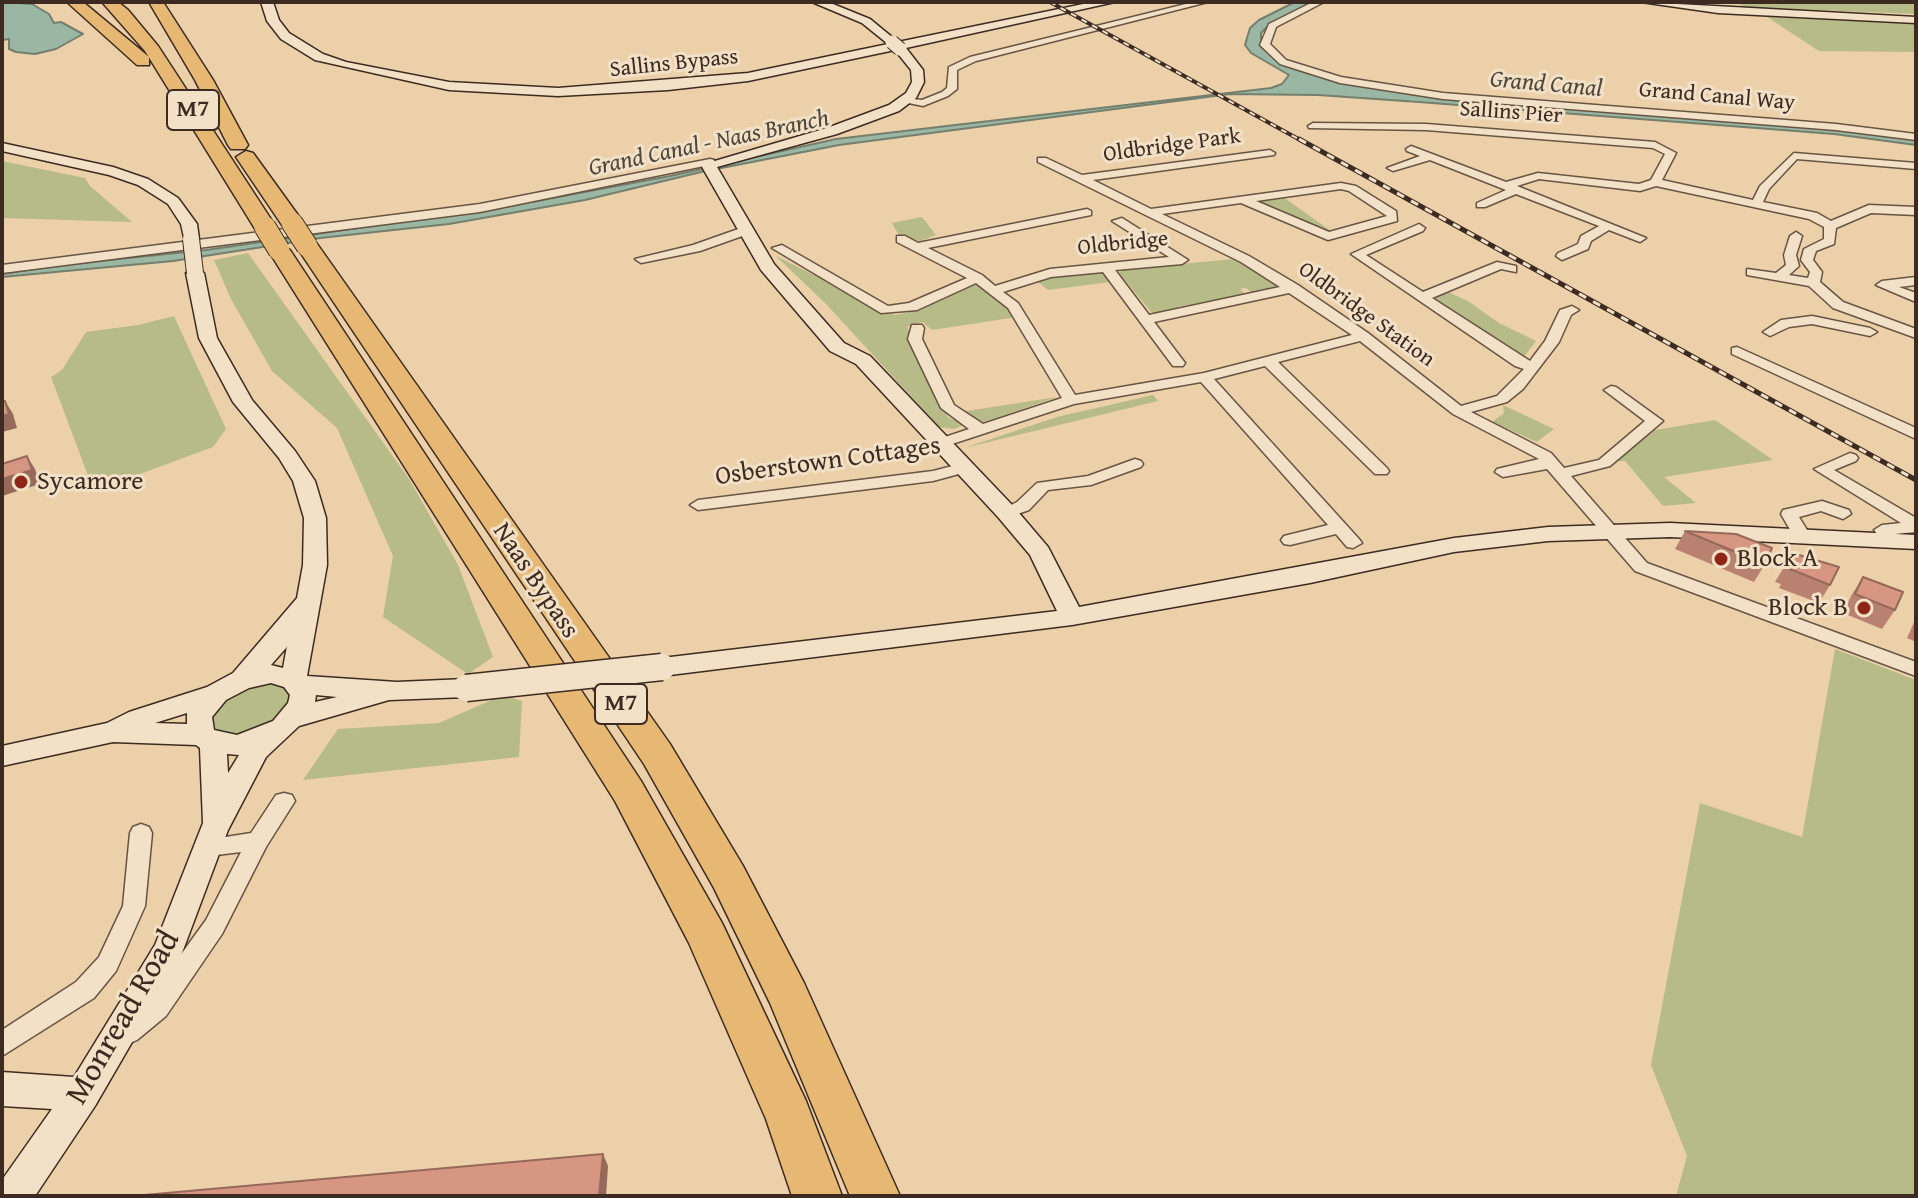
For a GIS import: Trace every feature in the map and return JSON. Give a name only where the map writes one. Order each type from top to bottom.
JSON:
[{"type":"highway","name":"M7","points":[[74,2],[150,68],[220,151]]},
{"type":"highway","name":"Naas Bypass","points":[[109,2],[152,49],[220,151],[286,237],[657,754],[729,878],[789,997],[875,1196]]},
{"type":"highway","name":"Naas Bypass","points":[[135,2],[220,111],[286,237],[628,791],[707,936],[789,1117],[817,1196]]},
{"type":"highway","name":"M7","points":[[156,2],[204,80],[240,148]]},
{"type":"main road","name":"Sallins Bypass","points":[[267,2],[273,21],[285,36],[319,57],[343,65],[449,86],[558,92],[623,90],[748,77],[1109,2]]},
{"type":"main road","name":"Sallins Bypass","points":[[277,2],[285,23],[295,34],[311,46],[354,63],[433,80],[540,88],[638,85],[766,70],[1088,2]]},
{"type":"main road","points":[[818,2],[866,21],[914,64],[919,78],[904,101],[876,116],[832,131],[711,166],[744,231],[767,266],[837,347],[863,360],[1006,512],[1040,552],[1072,617]]},
{"type":"main road","points":[[1647,2],[1737,11],[1916,20]]},
{"type":"main road","points":[[2,147],[113,171],[143,182],[173,201],[189,224],[208,338],[243,402],[288,455],[310,497],[315,518],[316,551],[306,600],[296,682],[303,694],[301,706],[287,723]]},
{"type":"main road","points":[[2,756],[113,732],[138,719],[217,693],[242,680],[271,674],[296,682],[397,691],[466,688],[1072,617],[1310,575],[1454,545],[1609,531],[1670,530],[1916,542]]},
{"type":"main road","points":[[242,680],[277,642],[306,600]]},
{"type":"main road","points":[[113,732],[207,739],[239,745],[287,723],[397,691]]},
{"type":"main road","name":"Monread Road","points":[[211,838],[207,739],[199,715],[217,693]]},
{"type":"main road","name":"Monread Road","points":[[13,1196],[83,1094],[168,951],[211,838],[256,750],[287,723]]},
{"type":"main road","points":[[2,1089],[83,1094]]},
{"type":"street","points":[[904,101],[923,103],[945,94],[952,89],[952,69],[963,62],[1204,2]]},
{"type":"street","name":"Grand Canal Way","points":[[1320,2],[1272,26],[1265,45],[1283,62],[1340,80],[1443,96],[1836,127],[1916,137]]},
{"type":"street","name":"Sallins Pier","points":[[1312,126],[1426,127],[1655,145],[1671,153],[1655,182]]},
{"type":"street","points":[[1411,149],[1640,238]]},
{"type":"street","name":"Oldbridge Park","points":[[1079,179],[1270,153]]},
{"type":"street","points":[[1757,203],[1764,188],[1794,156],[1916,166]]},
{"type":"street","points":[[1393,168],[1430,157]]},
{"type":"street","name":"Oldbridge Park","points":[[1042,160],[1245,259]]},
{"type":"street","points":[[2,269],[480,208],[711,166]]},
{"type":"street","points":[[1554,172],[1643,188],[1655,182],[1813,216],[1830,226]]},
{"type":"street","points":[[1481,205],[1538,176],[1638,179]]},
{"type":"street","points":[[1148,213],[1242,199],[1347,186],[1392,213],[1393,218],[1328,236],[1242,199]]},
{"type":"street","points":[[1830,226],[1869,209],[1916,211]]},
{"type":"street","name":"Oldbridge","points":[[916,247],[1087,213]]},
{"type":"street","name":"Oldbridge","points":[[995,290],[1030,276],[1189,259],[1118,221]]},
{"type":"street","points":[[1562,256],[1584,246],[1585,239],[1608,226]]},
{"type":"street","points":[[1813,283],[1816,272],[1807,260],[1810,249],[1830,241],[1830,226]]},
{"type":"street","name":"Oldbridge Station","points":[[1419,228],[1357,254],[1425,296],[1520,363],[1532,367]]},
{"type":"street","points":[[641,259],[696,248],[744,231]]},
{"type":"street","points":[[1777,278],[1793,266],[1790,255],[1796,236]]},
{"type":"street","points":[[901,239],[977,278],[1013,306],[1071,400]]},
{"type":"street","points":[[778,248],[886,310],[912,307],[977,278]]},
{"type":"street","name":"Oldbridge Station","points":[[1245,259],[1363,336],[1458,411],[1545,456],[1641,567],[1916,669]]},
{"type":"street","name":"Oldbridge Station","points":[[1425,296],[1501,265],[1512,269]]},
{"type":"street","points":[[1107,268],[1178,363]]},
{"type":"street","points":[[1752,272],[1813,283],[1838,305],[1875,326]]},
{"type":"street","points":[[1916,281],[1882,285],[1916,298]]},
{"type":"street","points":[[1147,319],[1248,294],[1293,288]]},
{"type":"street","points":[[1458,411],[1502,399],[1518,386],[1562,327],[1565,313],[1572,310]]},
{"type":"street","points":[[1770,332],[1786,323],[1812,320],[1875,326],[1916,334]]},
{"type":"street","points":[[1873,347],[1864,340],[1875,326]]},
{"type":"street","points":[[917,328],[915,339],[948,408],[978,428]]},
{"type":"street","points":[[941,443],[978,428],[1071,400],[1204,377],[1363,336]]},
{"type":"street","points":[[1737,351],[1878,422],[1916,434]]},
{"type":"street","points":[[1268,361],[1381,471]]},
{"type":"street","points":[[1204,377],[1353,543]]},
{"type":"street","points":[[1503,472],[1604,463],[1655,421],[1611,390]]},
{"type":"street","points":[[1850,458],[1822,469],[1916,526]]},
{"type":"street","points":[[1006,512],[1023,506],[1043,486],[1091,480],[1135,464]]},
{"type":"street","name":"Osberstown Cottages","points":[[698,505],[933,476],[964,468]]},
{"type":"street","points":[[1803,538],[1789,514],[1822,506],[1843,514]]},
{"type":"street","points":[[1892,542],[1882,530],[1916,526]]},
{"type":"street","points":[[1290,540],[1339,528]]},
{"type":"street","points":[[107,1049],[157,1008],[214,927],[258,841],[284,801]]},
{"type":"street","points":[[2,1044],[85,990],[108,964],[134,906],[141,833]]},
{"type":"street","points":[[211,838],[258,841]]},
{"type":"green space","points":[[1736,2],[1916,2],[1916,14],[1744,7]]},
{"type":"green space","points":[[1767,17],[1916,24],[1916,52],[1819,51]]},
{"type":"green space","points":[[2,161],[85,178],[90,186],[132,222],[2,218]]},
{"type":"green space","points":[[1283,197],[1331,231],[1323,233],[1254,202]]},
{"type":"green space","points":[[922,217],[936,235],[920,241],[900,237],[892,223]]},
{"type":"green space","points":[[248,253],[409,479],[458,565],[493,657],[468,674],[383,617],[393,556],[337,428],[272,371],[231,299],[214,260]]},
{"type":"green space","points":[[776,256],[894,315],[976,284],[1013,310],[1017,317],[932,330],[923,322],[907,327],[948,417],[964,425],[954,429],[939,427],[827,305]]},
{"type":"green space","points":[[1235,259],[1282,286],[1281,289],[1254,295],[1246,288],[1240,289],[1247,296],[1201,302],[1204,305],[1191,308],[1188,305],[1177,307],[1179,311],[1159,315],[1152,313],[1119,273],[1124,269]]},
{"type":"green space","points":[[1101,272],[1110,282],[1048,290],[1034,279]]},
{"type":"green space","points":[[1446,291],[1536,341],[1523,358],[1435,300],[1434,296]]},
{"type":"green space","points":[[174,316],[226,429],[213,447],[121,481],[92,486],[51,377],[62,370],[86,332],[138,325]]},
{"type":"green space","points":[[1153,395],[1158,401],[964,448],[1057,417]]},
{"type":"green space","points":[[1057,397],[981,422],[960,412]]},
{"type":"green space","points":[[1503,405],[1554,429],[1537,442],[1492,422],[1504,413]]},
{"type":"green space","points":[[1715,420],[1773,460],[1664,477],[1696,503],[1663,506],[1625,461],[1614,461],[1655,430]]},
{"type":"green space","points":[[1835,649],[1916,680],[1916,1196],[1676,1196],[1687,1156],[1651,1065],[1700,803],[1802,837]]},
{"type":"green space","points":[[276,683],[290,692],[292,700],[282,719],[245,738],[211,732],[209,715],[214,705],[250,684]]},
{"type":"green space","points":[[503,695],[522,701],[519,757],[303,780],[338,729],[439,723]]},
{"type":"shaded area","points":[[2,2],[32,4],[49,14],[54,23],[61,22],[83,34],[56,49],[35,54],[16,52],[9,49],[9,39],[2,40]]},
{"type":"shaded area","points":[[1295,2],[1315,2],[1267,27],[1261,33],[1261,47],[1282,64],[1332,80],[1418,95],[1487,102],[1839,129],[1916,139],[1916,145],[1834,134],[1419,102],[1318,95],[1230,94],[839,145],[701,172],[585,200],[449,224],[320,238],[173,261],[2,277],[2,274],[60,265],[206,250],[510,206],[670,176],[836,139],[1271,88],[1282,84],[1289,75],[1251,53],[1245,45],[1250,28],[1259,20]]},
{"type":"building","points":[[5,401],[9,414],[2,416],[2,402]]},
{"type":"building","points":[[27,456],[32,470],[2,479],[2,464]]},
{"type":"building","points":[[1685,531],[1736,534],[1772,548],[1765,564]]},
{"type":"building","points":[[1799,555],[1839,567],[1830,585],[1790,569],[1793,565],[1786,564]]},
{"type":"building","points":[[1863,577],[1903,592],[1895,610],[1855,594]]},
{"type":"building","points":[[603,1154],[599,1196],[144,1196],[144,1195]]},
{"type":"railway","points":[[1050,2],[1302,141]]},
{"type":"railway","points":[[1299,139],[1916,480]]},
{"type":"place","name":"Sycamore","points":[[21,482]]},
{"type":"place","name":"Block A","points":[[1721,559]]},
{"type":"place","name":"Block B","points":[[1864,608]]},
{"type":"water label","name":"Grand Canal","points":[[1546,85]]},
{"type":"water label","name":"Grand Canal - Naas Branch","points":[[709,144]]}]
